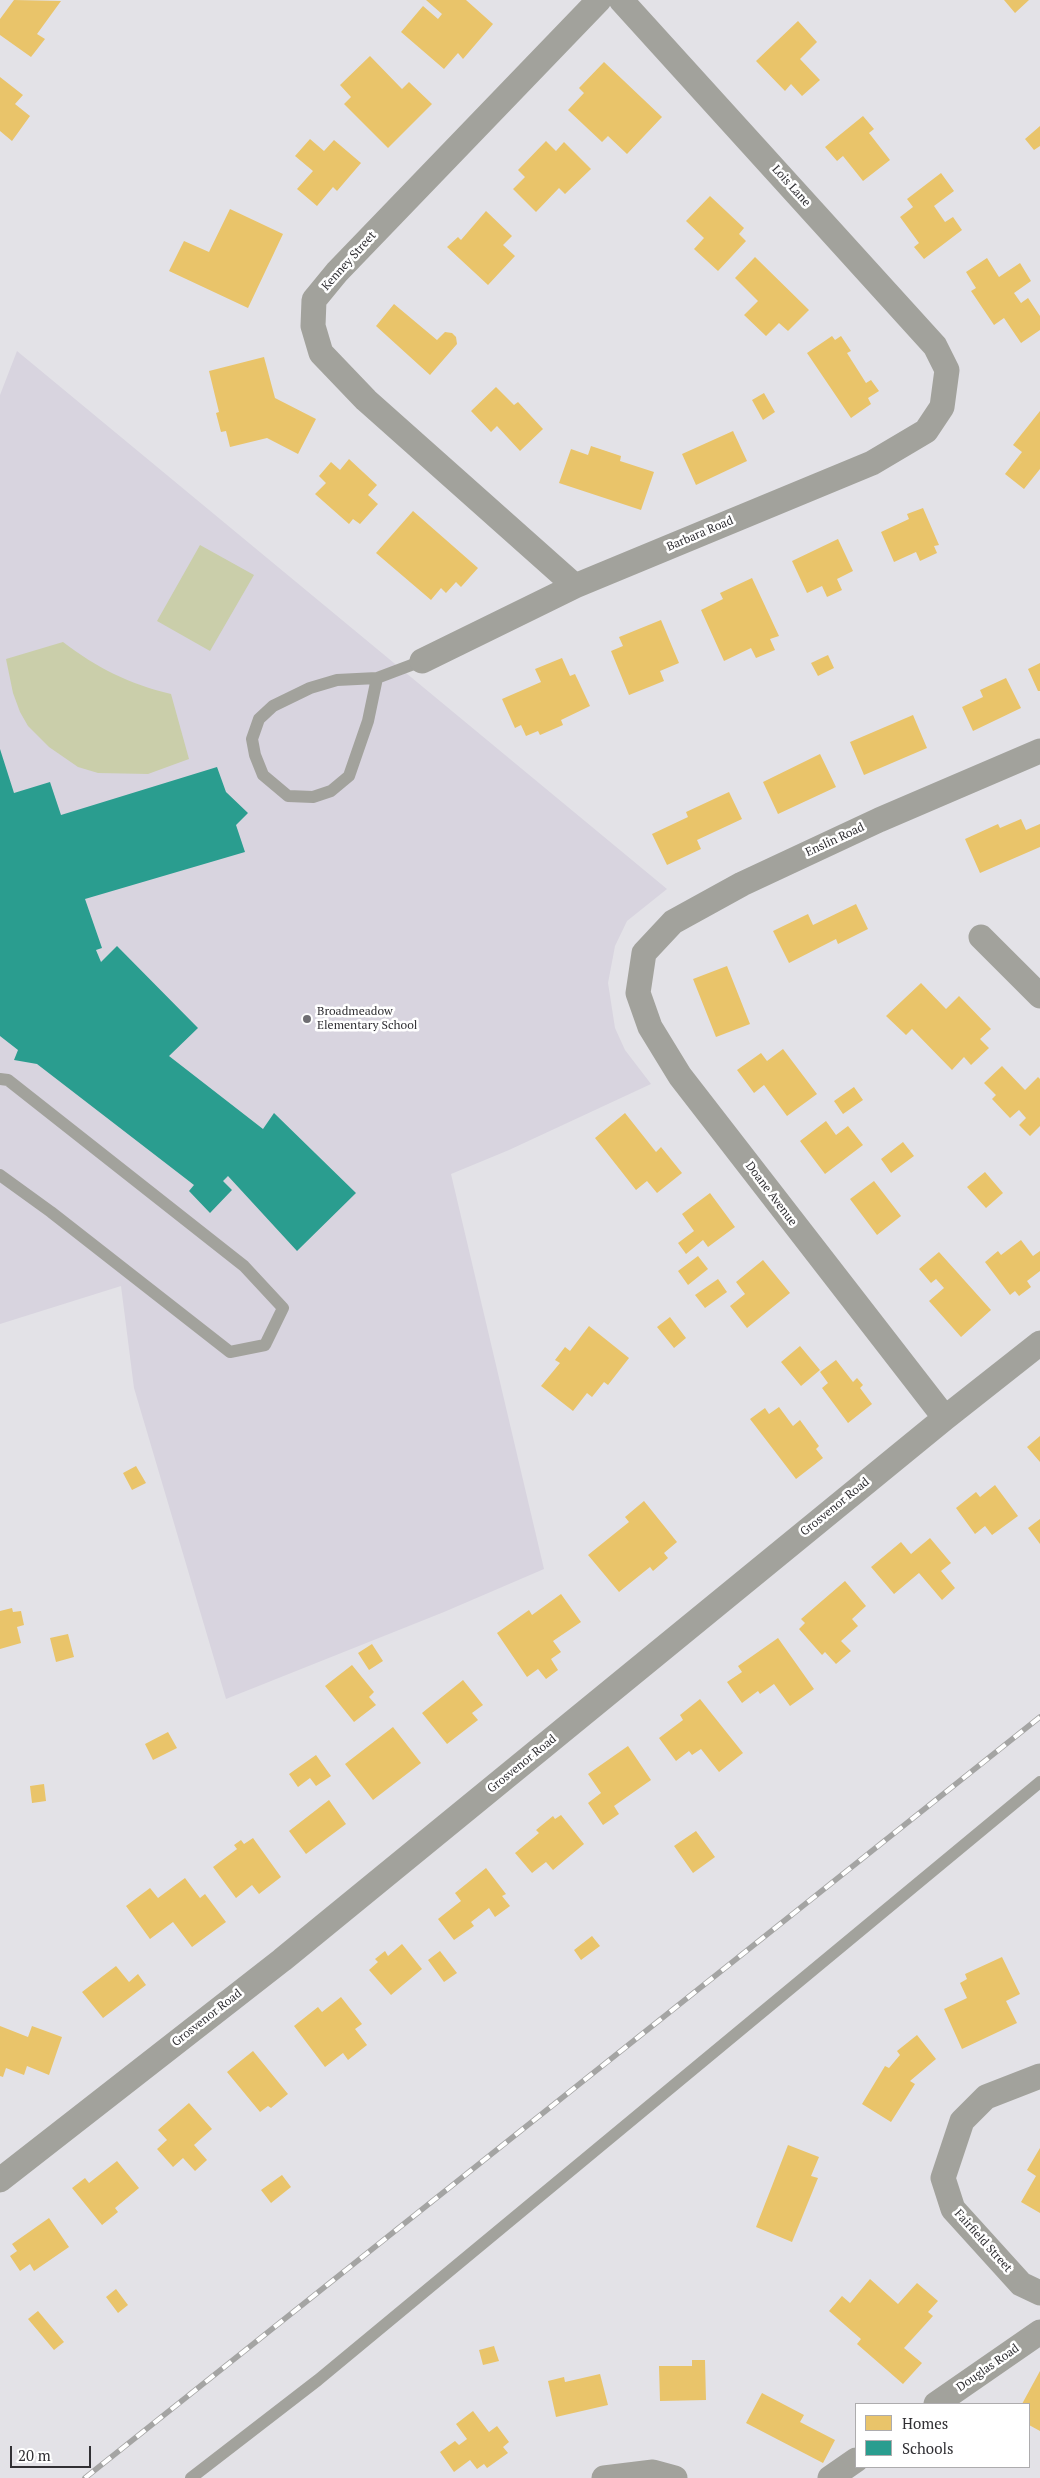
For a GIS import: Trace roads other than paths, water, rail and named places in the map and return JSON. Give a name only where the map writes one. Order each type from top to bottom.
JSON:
[{"type":"street","name":"Kenney Street","points":[[576,586],[366,400],[320,353],[313,326],[314,300],[337,272],[599,0]]},
{"type":"street","name":"Lois Lane","points":[[621,0],[934,346],[947,370],[946,381]]},
{"type":"street","name":"Barbara Road","points":[[422,661],[576,586],[872,463],[926,431],[942,407],[946,381]]},
{"type":"street","name":"Enslin Road","points":[[644,953],[673,922],[742,884],[879,820],[1040,751]]},
{"type":"street","points":[[981,937],[1040,996]]},
{"type":"street","name":"Doane Avenue","points":[[644,953],[638,993],[650,1027],[680,1076],[945,1418]]},
{"type":"street","name":"Grosvenor Road","points":[[0,2180],[282,1960],[945,1418],[1040,1343]]},
{"type":"street","name":"Fairfield Street","points":[[1040,2076],[986,2098],[962,2122],[943,2178],[953,2208],[1021,2284],[1040,2293]]},
{"type":"street","name":"Douglas Road","points":[[937,2403],[1040,2332]]},
{"type":"street","points":[[830,2478],[855,2461]]},
{"type":"street","points":[[604,2478],[653,2472],[675,2478]]},
{"type":"lane","points":[[377,678],[368,721],[349,776],[331,791],[312,797],[288,796],[263,775],[255,755],[252,739],[259,719],[273,706],[310,688],[337,680],[377,678],[422,661]]},
{"type":"lane","points":[[0,1079],[8,1080],[244,1266],[283,1308],[265,1345],[230,1352],[0,1175]]},
{"type":"lane","points":[[191,2478],[318,2380],[1040,1782]]},
{"type":"railway","points":[[85,2478],[1040,1717]]},
{"type":"place","name":"Broadmeadow Elementary School","points":[[307,1019]]}]
